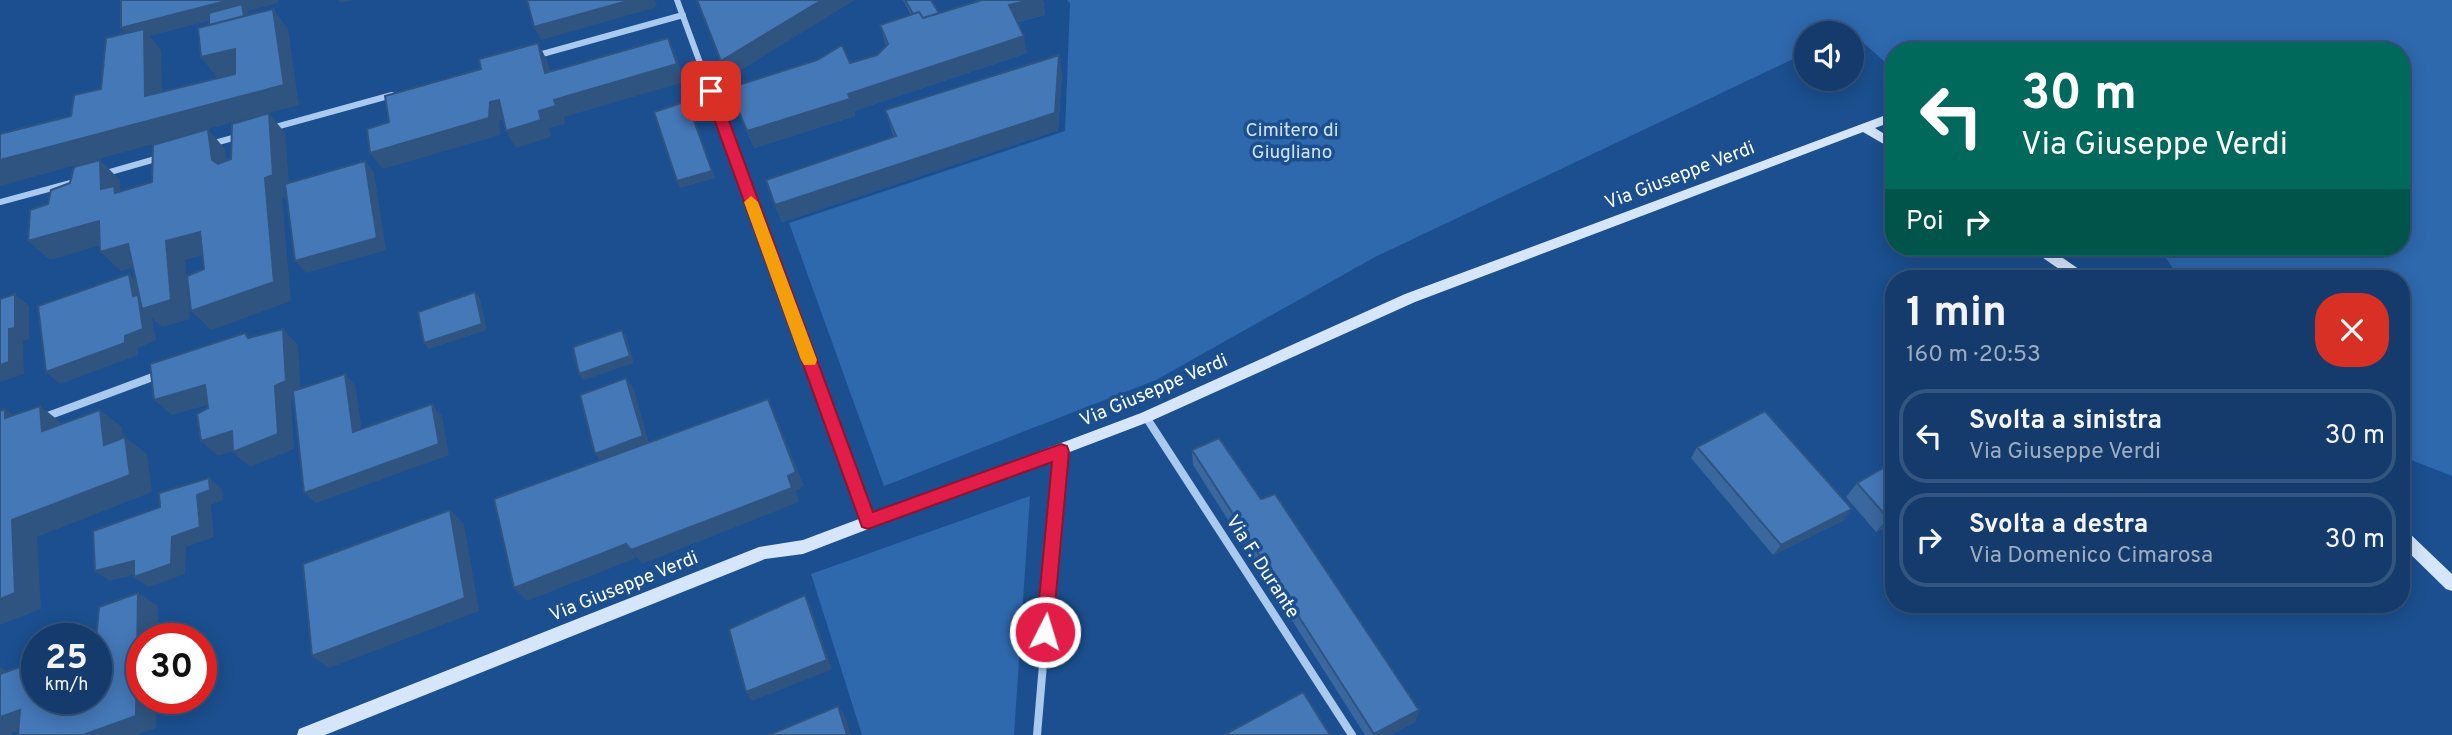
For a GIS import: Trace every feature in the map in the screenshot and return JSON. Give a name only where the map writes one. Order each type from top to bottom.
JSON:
[{"type":"street","points":[[677,0],[868,522]]},
{"type":"street","points":[[522,59],[683,15]]},
{"type":"street","points":[[268,129],[402,92]]},
{"type":"street","name":"Via Giuseppe Verdi","points":[[305,735],[764,552],[803,547],[1061,452],[1146,417],[1410,298],[1885,119]]},
{"type":"street","points":[[1864,127],[1885,140]]},
{"type":"street","points":[[201,147],[254,132]]},
{"type":"street","points":[[94,176],[174,154]]},
{"type":"street","points":[[0,202],[80,180]]},
{"type":"street","points":[[2050,256],[2070,270]]},
{"type":"street","points":[[39,420],[168,372]]},
{"type":"street","name":"Via F. Durante","points":[[1146,417],[1352,735]]},
{"type":"street","points":[[1037,735],[1061,452]]},
{"type":"street","points":[[2410,541],[2452,570]]},
{"type":"street","points":[[2410,544],[2452,584]]},
{"type":"green space","name":"Cimitero di Giugliano","points":[[1067,0],[2452,0],[2452,476],[2410,460],[2410,270],[2174,270],[2164,256],[2410,256],[2410,42],[1885,42],[1885,62],[1864,43],[1864,21],[1794,21],[1794,59],[1375,257],[1156,380],[884,486],[789,223],[1065,131],[1070,4]]},
{"type":"green space","points":[[1030,496],[1014,735],[862,735],[811,574]]},
{"type":"building","points":[[121,0],[230,0],[121,28]]},
{"type":"building","points":[[527,0],[631,0],[534,27]]},
{"type":"building","points":[[697,0],[822,0],[721,61]]},
{"type":"building","points":[[905,0],[931,0],[939,13],[923,18],[919,12],[913,14]]},
{"type":"building","points":[[982,0],[1031,0],[1009,5],[1024,36],[848,94],[850,99],[747,131],[729,88],[817,60],[842,45],[850,63],[877,55],[888,44],[880,25],[919,12],[923,18]]},
{"type":"building","points":[[242,4],[244,16],[209,25],[209,13]]},
{"type":"building","points":[[273,9],[284,85],[0,160],[0,134],[71,116],[74,95],[101,89],[106,38],[144,29],[145,96],[235,74],[235,49],[201,57],[198,28]]},
{"type":"building","points":[[668,38],[677,64],[554,100],[556,106],[539,111],[541,120],[506,131],[499,100],[490,102],[489,118],[370,153],[367,129],[389,122],[385,96],[481,69],[479,59],[538,43],[545,73]]},
{"type":"building","points":[[1059,55],[1055,113],[775,205],[766,180],[896,136],[885,110]]},
{"type":"building","points":[[687,101],[712,171],[677,181],[654,112]]},
{"type":"building","points":[[269,113],[273,175],[265,178],[274,282],[191,311],[187,276],[204,269],[200,232],[166,241],[171,300],[142,309],[128,244],[100,252],[99,221],[28,241],[30,210],[48,204],[51,190],[70,183],[74,167],[100,160],[101,189],[114,186],[115,193],[152,182],[153,145],[208,129],[212,160],[218,164],[231,159],[232,124]]},
{"type":"building","points":[[365,161],[377,238],[295,261],[285,184]]},
{"type":"building","points":[[129,274],[133,296],[138,295],[143,329],[125,336],[125,343],[46,372],[38,306]]},
{"type":"building","points":[[475,292],[482,324],[424,343],[418,312]]},
{"type":"building","points":[[15,294],[15,328],[9,329],[9,362],[0,365],[0,299]]},
{"type":"building","points":[[283,329],[286,381],[275,386],[278,434],[233,452],[232,431],[201,441],[197,414],[208,408],[205,385],[154,400],[150,364],[245,333],[248,338]]},
{"type":"building","points":[[622,330],[630,356],[579,374],[573,347]]},
{"type":"building","points":[[345,374],[353,432],[432,404],[439,444],[304,493],[293,391]]},
{"type":"building","points":[[626,378],[643,436],[595,454],[580,395]]},
{"type":"building","points":[[768,399],[796,472],[788,476],[792,488],[631,550],[626,544],[514,588],[494,499]]},
{"type":"building","points":[[40,406],[42,431],[100,410],[104,445],[125,437],[130,475],[12,520],[15,593],[0,599],[0,411],[5,409],[5,418]]},
{"type":"building","points":[[1765,411],[1852,509],[1781,545],[1697,447]]},
{"type":"building","points":[[1219,438],[1261,499],[1275,494],[1419,710],[1374,734],[1192,450]]},
{"type":"building","points":[[1885,467],[1885,515],[1857,483]]},
{"type":"building","points":[[209,478],[210,490],[197,495],[200,527],[172,537],[171,564],[134,577],[134,561],[95,571],[93,531],[160,507],[159,493]]},
{"type":"building","points":[[450,510],[465,598],[312,656],[303,564]]},
{"type":"building","points":[[138,593],[138,623],[126,623],[126,714],[136,716],[83,735],[18,735],[20,710],[0,717],[0,674],[21,667],[21,714],[112,714],[112,623],[98,623],[99,607]]},
{"type":"building","points":[[805,595],[827,660],[746,692],[729,629]]},
{"type":"building","points":[[1303,692],[1330,735],[1224,735]]},
{"type":"building","points":[[838,706],[847,735],[769,735]]},
{"type":"slow traffic","points":[[751,202],[809,360]]},
{"type":"route","points":[[711,91],[868,522],[1061,452],[1045,632]]}]
